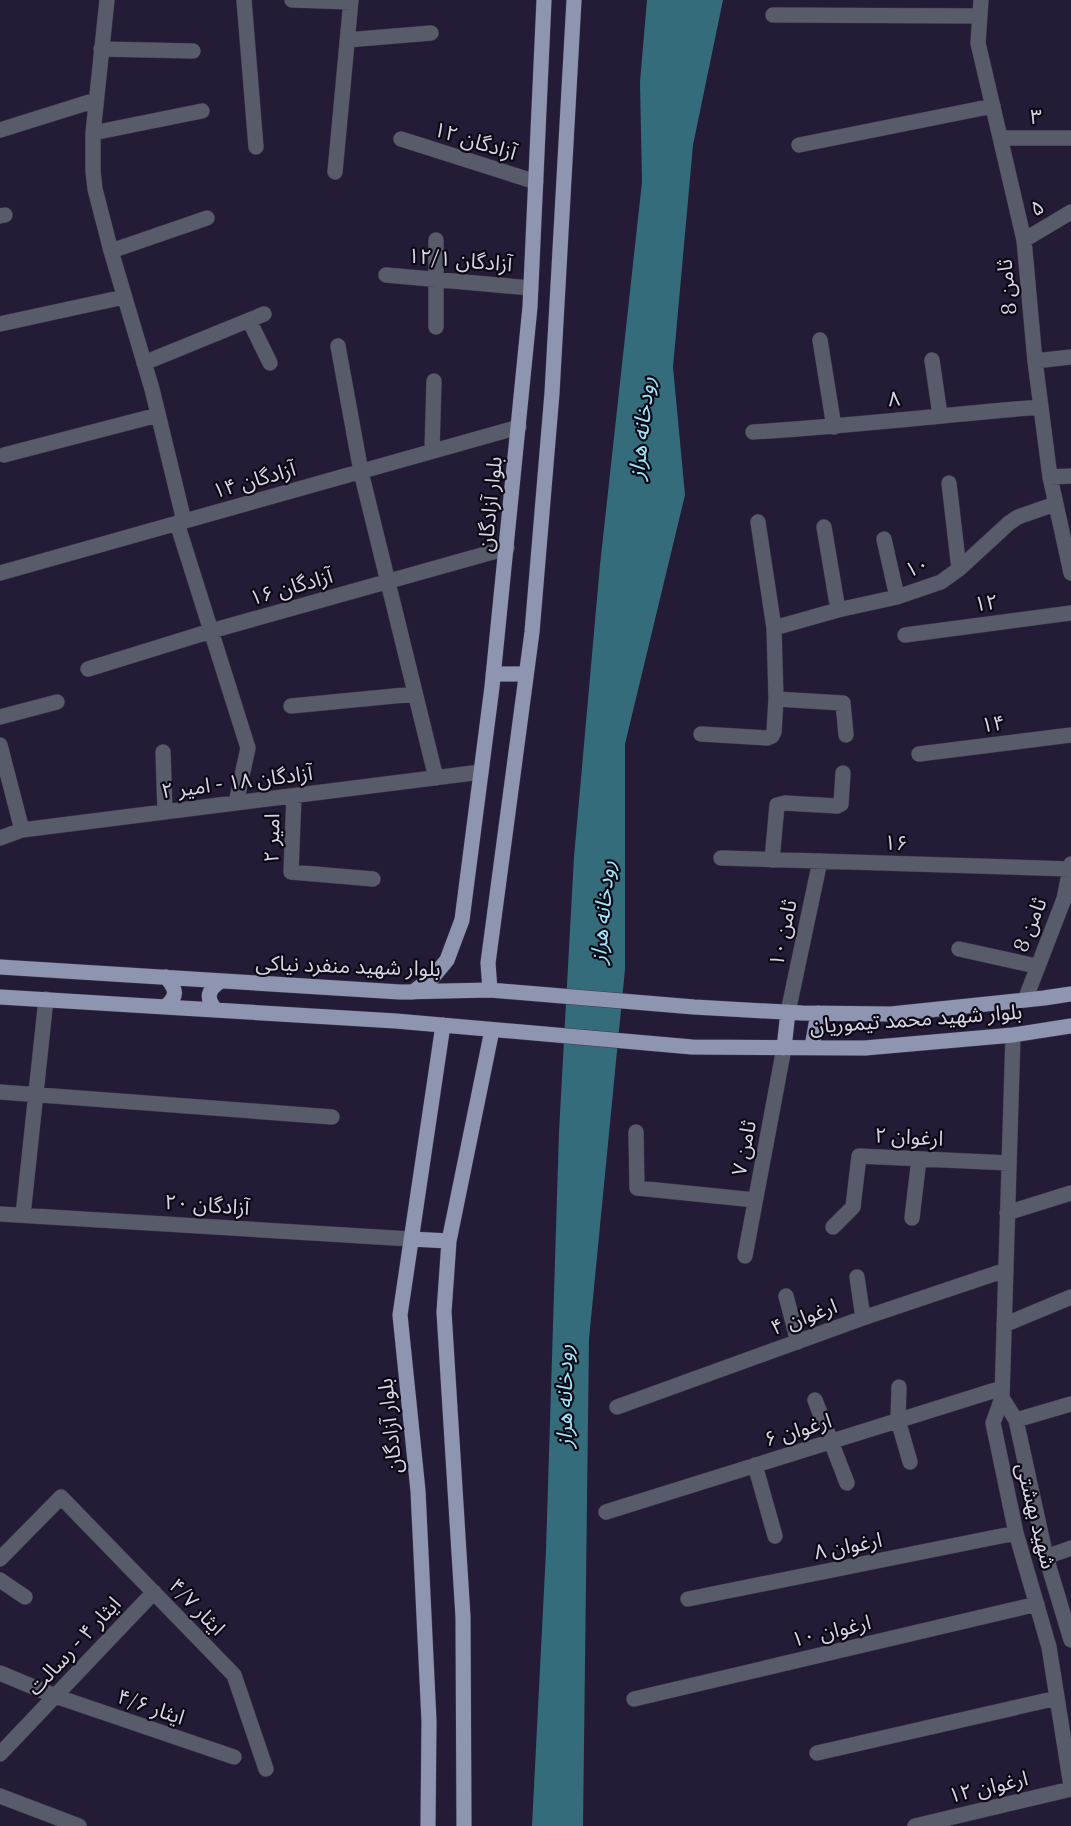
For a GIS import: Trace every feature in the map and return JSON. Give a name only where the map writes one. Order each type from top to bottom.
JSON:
[{"type":"main road","name":"بلوار آزادگان","points":[[413,992],[433,977],[447,960],[462,920],[494,674],[519,427],[531,288],[544,0]]},
{"type":"main road","points":[[490,990],[488,963],[532,632],[552,393],[574,0]]},
{"type":"main road","points":[[494,674],[526,674]]},
{"type":"main road","name":"بلوار شهید منفرد نیاکی","points":[[0,967],[413,992],[490,990],[694,1007]]},
{"type":"main road","points":[[165,1007],[172,1001],[175,989],[166,977]]},
{"type":"main road","points":[[216,1010],[208,998],[213,986],[220,981]]},
{"type":"main road","name":"بلوار شهید محمد تیموریان","points":[[694,1007],[891,1014],[1071,994]]},
{"type":"main road","points":[[0,997],[396,1021],[492,1030],[449,1241],[444,1312],[463,1617],[464,1826]]},
{"type":"main road","points":[[784,1048],[788,1012]]},
{"type":"main road","points":[[812,1047],[819,1013]]},
{"type":"main road","name":"بلوار آزادگان","points":[[428,1826],[429,1721],[418,1491],[400,1315],[444,1026]]},
{"type":"main road","name":"بلوار شهید محمد تیموریان","points":[[492,1030],[692,1047],[865,1048],[1013,1035],[1071,1026]]},
{"type":"main road","points":[[411,1239],[449,1241]]},
{"type":"street","points":[[107,0],[93,133],[95,189],[158,415],[181,522],[248,748],[236,803]]},
{"type":"street","points":[[244,0],[256,147]]},
{"type":"street","points":[[292,0],[351,1],[335,172]]},
{"type":"street","name":"ثامن 8","points":[[981,0],[978,43],[1024,240],[1040,407],[1055,504],[1071,569]]},
{"type":"street","points":[[773,15],[980,16]]},
{"type":"street","points":[[348,40],[430,33]]},
{"type":"street","points":[[101,49],[193,51]]},
{"type":"street","points":[[0,130],[96,100]]},
{"type":"street","points":[[798,145],[993,106]]},
{"type":"street","points":[[93,133],[202,111]]},
{"type":"street","name":"۳","points":[[1000,138],[1071,138]]},
{"type":"street","name":"آزادگان ۱۲","points":[[401,139],[536,182]]},
{"type":"street","name":"۵","points":[[1024,240],[1071,212]]},
{"type":"street","points":[[111,250],[207,218]]},
{"type":"street","points":[[436,240],[436,327]]},
{"type":"street","name":"آزادگان ۱۲/۱","points":[[386,275],[531,288]]},
{"type":"street","points":[[0,324],[124,297]]},
{"type":"street","points":[[144,363],[256,317],[270,363]]},
{"type":"street","points":[[820,340],[834,427]]},
{"type":"street","points":[[338,346],[361,472],[436,778]]},
{"type":"street","points":[[1035,361],[1071,357]]},
{"type":"street","points":[[932,360],[940,415]]},
{"type":"street","points":[[432,451],[434,381]]},
{"type":"street","name":"۸","points":[[753,432],[834,427],[1040,407]]},
{"type":"street","points":[[4,455],[158,415]]},
{"type":"street","name":"آزادگان ۱۴","points":[[0,573],[519,427]]},
{"type":"street","points":[[1050,477],[1071,476]]},
{"type":"street","points":[[949,483],[959,569]]},
{"type":"street","name":"۱۰","points":[[774,628],[838,610],[897,597],[941,582],[959,569],[1009,523],[1018,517],[1055,504]]},
{"type":"street","points":[[701,734],[767,738],[774,732],[776,699],[774,628],[758,522]]},
{"type":"street","points":[[824,527],[838,610]]},
{"type":"street","points":[[884,539],[897,597]]},
{"type":"street","name":"آزادگان ۱۶","points":[[88,669],[507,548]]},
{"type":"street","name":"۱۲","points":[[906,635],[1071,613]]},
{"type":"street","points":[[291,706],[416,694]]},
{"type":"street","points":[[776,699],[843,703],[846,735]]},
{"type":"street","points":[[0,717],[57,702]]},
{"type":"street","name":"۱۴","points":[[920,754],[1071,735]]},
{"type":"street","points":[[0,745],[22,830]]},
{"type":"street","points":[[163,752],[165,812]]},
{"type":"street","name":"آزادگان ۱۸ - امیر ۲","points":[[0,838],[22,830],[481,772]]},
{"type":"street","points":[[772,860],[777,805],[785,803],[837,806],[841,804],[843,773]]},
{"type":"street","name":"امیر ۲","points":[[294,796],[291,872],[373,879]]},
{"type":"street","name":"۱۶","points":[[721,858],[1071,869]]},
{"type":"street","name":"ثامن ۱۰","points":[[788,1012],[820,861]]},
{"type":"street","name":"ثامن 8","points":[[1025,1000],[1036,966],[1067,898],[1071,864]]},
{"type":"street","points":[[959,949],[1036,966]]},
{"type":"street","points":[[23,1215],[46,999]]},
{"type":"street","name":"شهید بهشتی","points":[[1013,1035],[1002,1393],[993,1423],[1016,1533],[1049,1647],[1071,1787]]},
{"type":"street","name":"ثامن ۷","points":[[745,1256],[784,1048]]},
{"type":"street","points":[[0,1092],[332,1117]]},
{"type":"street","points":[[636,1132],[637,1188],[755,1200]]},
{"type":"street","name":"ارغوان ۲","points":[[832,1227],[853,1207],[859,1156],[1009,1163]]},
{"type":"street","points":[[912,1218],[919,1159]]},
{"type":"street","points":[[1007,1213],[1071,1193]]},
{"type":"street","name":"آزادگان ۲۰","points":[[0,1214],[411,1239]]},
{"type":"street","name":"ارغوان ۴","points":[[618,1407],[863,1318],[1006,1270]]},
{"type":"street","points":[[857,1277],[863,1318]]},
{"type":"street","points":[[786,1296],[798,1342]]},
{"type":"street","points":[[1004,1325],[1071,1297]]},
{"type":"street","points":[[898,1387],[898,1420],[910,1462]]},
{"type":"street","name":"شهید بهشتی","points":[[1002,1393],[1016,1420],[1046,1557],[1071,1640]]},
{"type":"street","name":"ارغوان ۶","points":[[606,1512],[898,1420],[1002,1393]]},
{"type":"street","points":[[815,1400],[847,1484]]},
{"type":"street","points":[[1016,1420],[1071,1404]]},
{"type":"street","points":[[755,1465],[775,1536]]},
{"type":"street","name":"ایثار ۴/۷","points":[[0,1559],[61,1497],[234,1675],[266,1769]]},
{"type":"street","name":"ارغوان ۸","points":[[688,1599],[1016,1533]]},
{"type":"street","points":[[1046,1557],[1071,1548]]},
{"type":"street","points":[[0,1580],[25,1597]]},
{"type":"street","name":"ایثار ۴ - رسالت","points":[[0,1754],[154,1592]]},
{"type":"street","name":"ارغوان ۱۰","points":[[634,1699],[1037,1604]]},
{"type":"street","name":"ایثار ۴/۶","points":[[0,1673],[55,1696],[234,1756]]},
{"type":"street","points":[[817,1754],[1057,1698]]},
{"type":"street","name":"ارغوان ۱۲","points":[[915,1826],[1071,1787]]},
{"type":"street","points":[[0,1796],[79,1826]]},
{"type":"water","name":"رودخانه هراز","points":[[647,0],[723,0],[693,145],[673,367],[685,495],[625,744],[625,969],[589,1339],[583,1826],[532,1826],[546,1551],[559,1132],[574,857],[600,565],[642,182],[640,82]]}]
